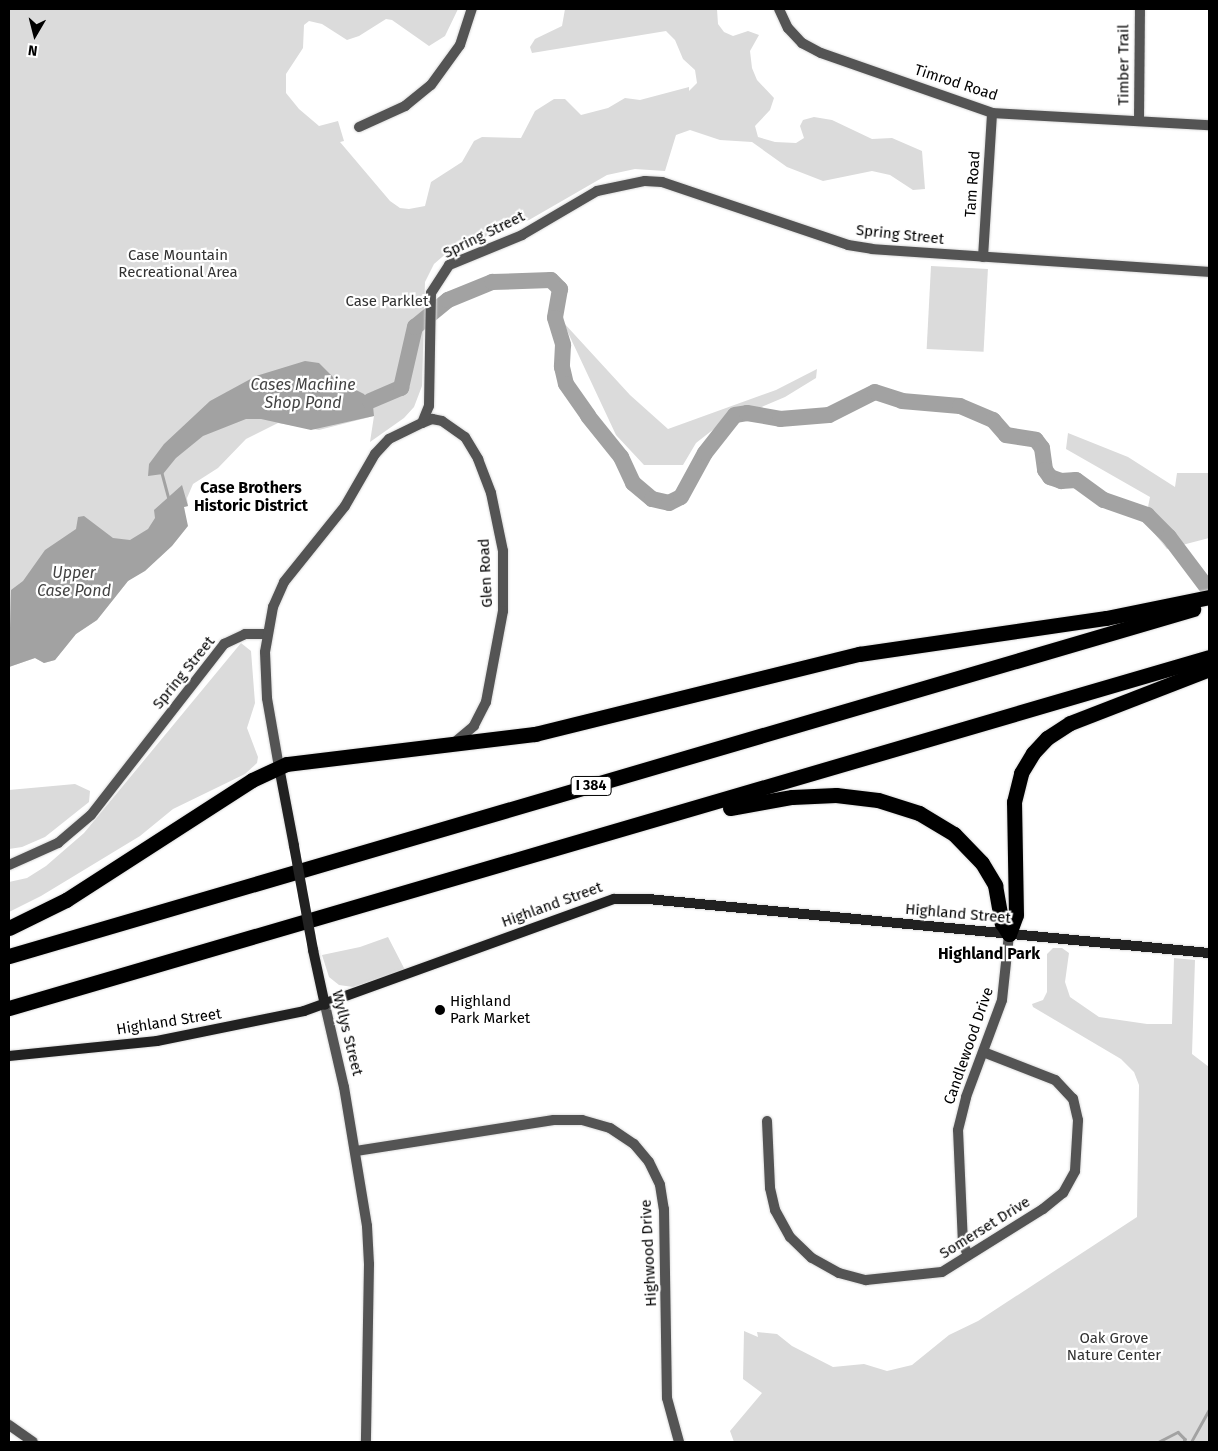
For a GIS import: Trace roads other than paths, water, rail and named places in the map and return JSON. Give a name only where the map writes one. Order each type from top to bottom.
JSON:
[{"type":"highway","points":[[9,928],[66,900],[252,780],[279,767],[449,746],[568,727],[859,654],[1106,618],[1167,611],[1209,597]]},
{"type":"highway","name":"I 384","points":[[9,956],[1167,611],[1209,604]]},
{"type":"highway","points":[[9,1008],[1209,657]]},
{"type":"highway","points":[[1009,934],[1016,915],[1014,802],[1021,773],[1033,753],[1047,738],[1070,723],[1209,669]]},
{"type":"highway","points":[[662,818],[815,795],[855,796],[895,804],[936,822],[972,849],[995,885],[1002,924],[1009,934]]},
{"type":"main road","name":"Wyllys Street","points":[[279,767],[325,1005]]},
{"type":"main road","name":"Highland Street","points":[[9,1056],[209,1033],[325,1005],[586,907],[614,899],[648,899],[1209,953]]},
{"type":"street","points":[[359,127],[405,106],[431,85],[460,45],[472,9]]},
{"type":"street","name":"Timrod Road","points":[[780,9],[788,28],[802,44],[821,53],[992,112],[1209,125]]},
{"type":"street","name":"Timber Trail","points":[[1139,121],[1140,9]]},
{"type":"street","name":"Tam Road","points":[[983,257],[992,112]]},
{"type":"street","name":"Spring Street","points":[[422,423],[429,406],[430,319],[434,285],[449,265],[522,235],[597,191],[636,181],[662,182],[848,245],[983,257],[1209,272]]},
{"type":"street","name":"Glen Road","points":[[422,423],[432,419],[452,426],[465,438],[478,459],[491,493],[503,551],[503,611],[483,712],[468,732],[449,746]]},
{"type":"street","points":[[266,634],[284,582],[345,506],[375,454],[389,439],[422,423]]},
{"type":"street","name":"Spring Street","points":[[9,866],[58,843],[91,816],[224,644],[245,634],[266,634]]},
{"type":"street","name":"Wyllys Street","points":[[266,634],[267,698],[279,767]]},
{"type":"street","name":"Candlewood Drive","points":[[968,1255],[963,1244],[958,1130],[966,1097],[1004,995],[1009,934]]},
{"type":"street","name":"Wyllys Street","points":[[325,1005],[356,1151],[369,1264],[366,1442]]},
{"type":"street","name":"Somerset Drive","points":[[767,1121],[770,1188],[776,1210],[790,1237],[812,1258],[839,1273],[866,1280],[942,1272],[1043,1209],[1062,1193],[1075,1171],[1078,1120],[1073,1099],[1055,1080],[983,1052]]},
{"type":"street","name":"Highwood Drive","points":[[356,1151],[554,1120],[582,1120],[610,1128],[634,1144],[649,1162],[660,1185],[664,1209],[667,1398],[679,1442]]},
{"type":"street","points":[[9,1425],[34,1442]]},
{"type":"water","name":"Cases Machine Shop Pond","points":[[305,361],[319,363],[336,380],[364,394],[373,406],[374,416],[311,430],[261,419],[246,419],[203,436],[176,458],[163,474],[148,476],[149,464],[164,444],[210,401],[256,376]]},
{"type":"water","name":"Upper Case Pond","points":[[182,485],[188,506],[184,507],[188,526],[172,546],[145,571],[128,581],[97,620],[76,634],[55,660],[44,663],[35,658],[9,667],[11,590],[23,581],[45,550],[76,529],[78,517],[84,516],[113,538],[130,540],[148,529],[155,518],[154,510]]},
{"type":"waterway","points":[[370,401],[401,388],[415,327],[448,300],[492,282],[551,280],[560,289],[555,318],[563,345],[562,367],[566,384],[588,416],[621,457],[633,483],[652,499],[669,503],[681,497],[705,453],[735,415],[747,413],[780,419],[829,415],[875,392],[902,401],[960,406],[993,420],[1006,435],[1036,440],[1042,448],[1045,470],[1050,477],[1061,481],[1076,480],[1104,500],[1147,515],[1169,537],[1209,590]]},
{"type":"waterway","points":[[162,473],[169,499]]},
{"type":"waterway","points":[[1191,1442],[1209,1409]]},
{"type":"waterway","points":[[1158,1442],[1178,1432],[1185,1439],[1184,1442]]},
{"type":"place","name":"Highland Park Market","points":[[440,1010]]},
{"type":"district","name":"Case Brothers Historic District","points":[[251,497]]},
{"type":"district","name":"Highland Park","points":[[989,954]]},
{"type":"park label","name":"Case Mountain Recreational Area","points":[[178,264]]},
{"type":"park label","name":"Case Parklet","points":[[387,302]]},
{"type":"park label","name":"Oak Grove Nature Center","points":[[1114,1346]]}]
